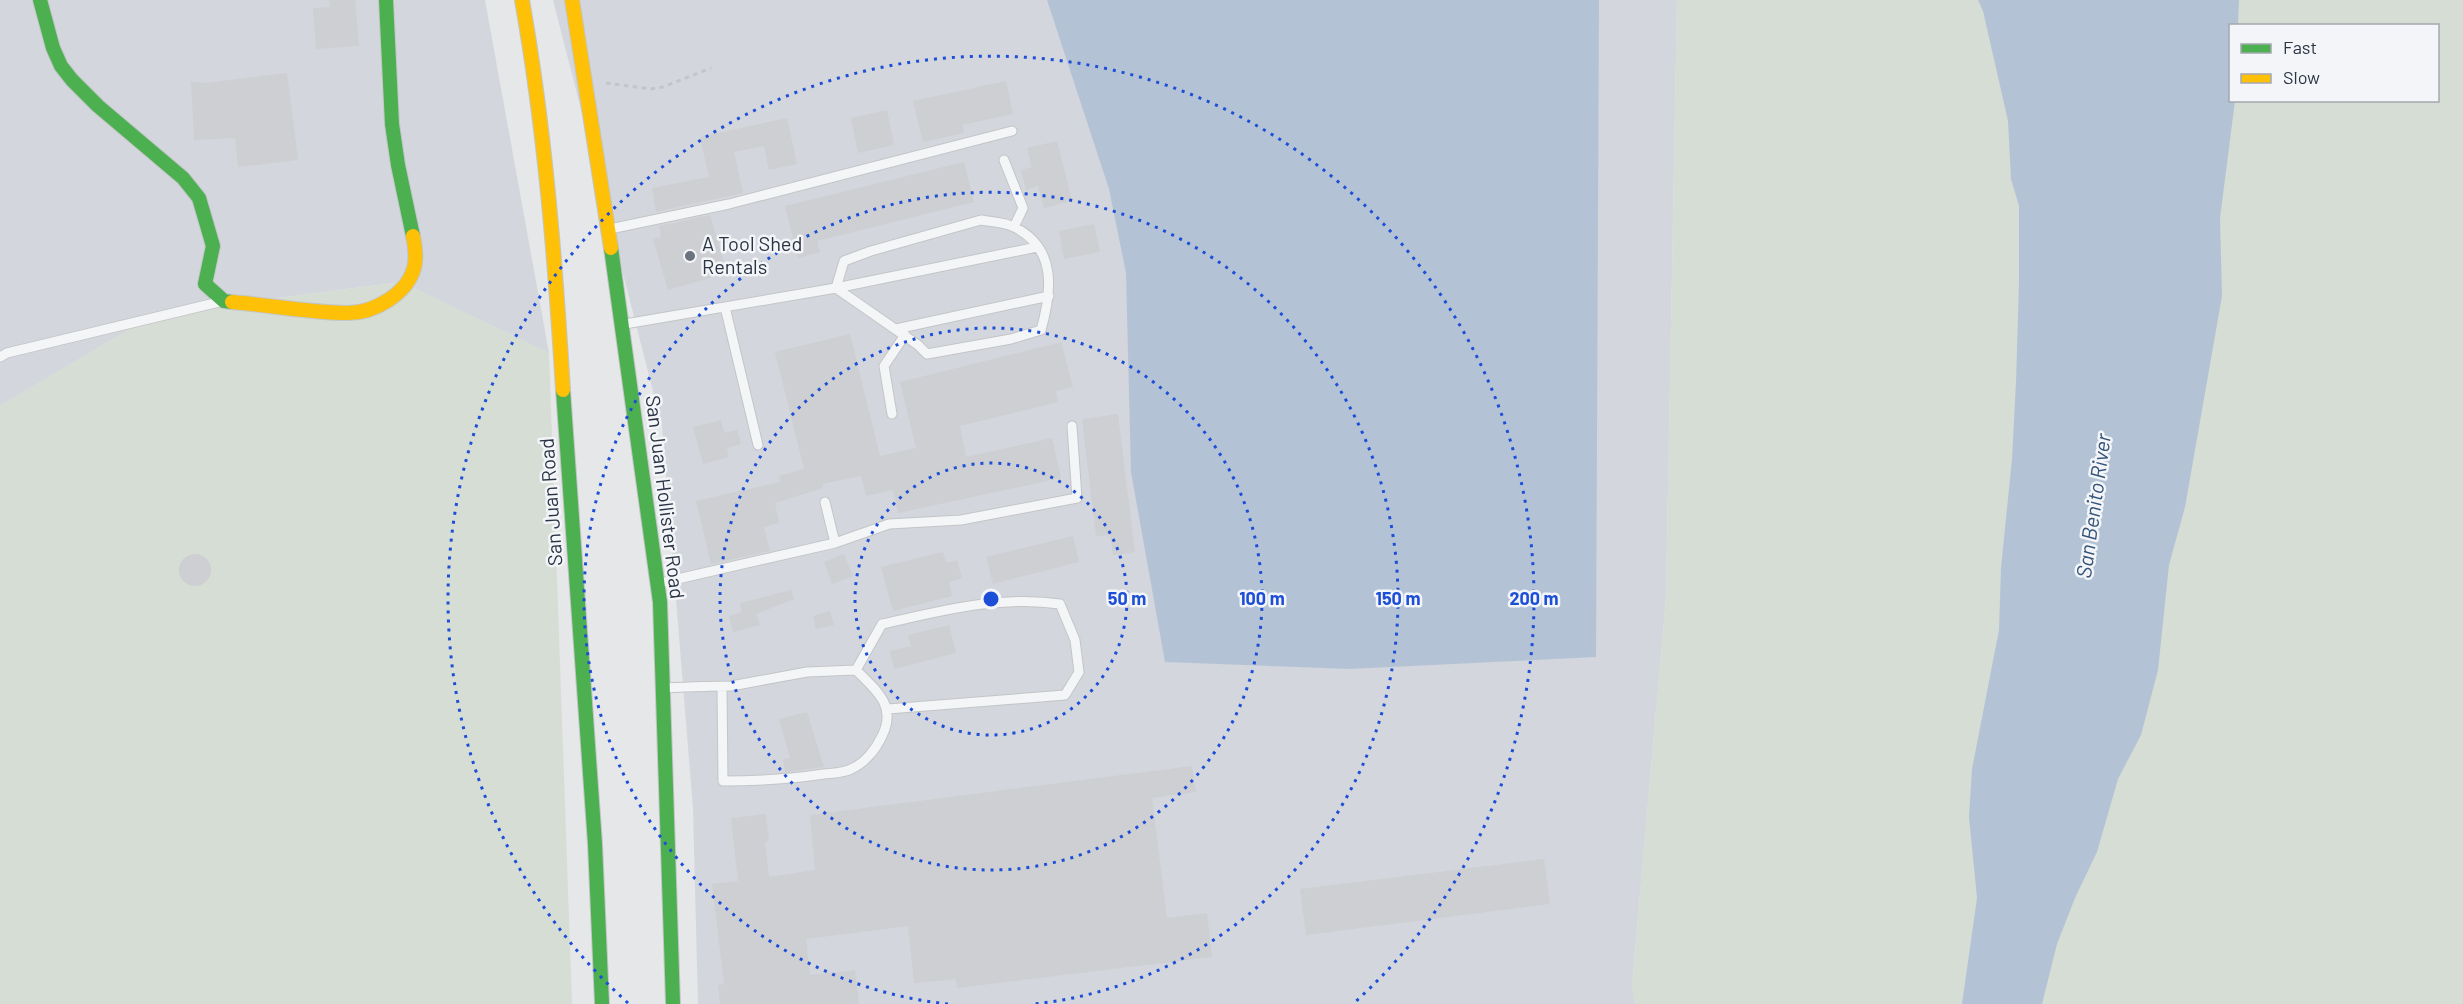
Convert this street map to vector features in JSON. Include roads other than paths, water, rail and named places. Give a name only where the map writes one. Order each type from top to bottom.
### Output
[{"type":"street","points":[[40,0],[53,48],[61,66],[72,80],[98,106],[183,178],[199,198],[213,246],[205,284],[224,301],[336,313],[360,312],[381,304],[412,275],[416,258],[398,165],[387,49],[386,0]]},
{"type":"street","name":"San Juan Road","points":[[522,0],[538,92],[557,284],[570,509],[595,844],[602,1004]]},
{"type":"street","name":"San Juan Hollister Road","points":[[572,0],[622,324],[657,584],[673,1004]]},
{"type":"lane","points":[[608,229],[729,204],[1012,131]]},
{"type":"lane","points":[[1004,160],[1023,207],[1014,227]]},
{"type":"lane","points":[[981,220],[1014,227],[1033,241],[1049,266],[1048,305],[1041,330],[1011,339],[927,354],[905,335],[836,288],[844,261],[870,251],[981,220]]},
{"type":"lane","points":[[622,324],[836,288],[1037,247]]},
{"type":"lane","points":[[896,329],[1048,296]]},
{"type":"lane","points":[[0,357],[7,353],[75,336],[224,301]]},
{"type":"lane","points":[[725,307],[758,445]]},
{"type":"lane","points":[[892,414],[884,366],[905,335]]},
{"type":"lane","points":[[657,584],[835,543],[889,524],[961,520],[1077,498],[1072,426]]},
{"type":"lane","points":[[825,502],[835,543]]},
{"type":"lane","points":[[856,670],[882,624],[973,604],[1038,601],[1060,604],[1075,640],[1079,672],[1065,695],[888,709]]},
{"type":"lane","points":[[662,688],[722,686],[807,672],[856,670],[873,687],[888,709],[886,727],[877,745],[861,764],[849,771],[780,781],[723,781],[722,686]]},
{"type":"water","points":[[1047,0],[1599,0],[1596,657],[1349,669],[1165,662],[1131,472],[1126,273],[1109,189]]},
{"type":"water","name":"San Benito River","points":[[1978,0],[2239,0],[2238,24],[2229,24],[2229,102],[2235,102],[2220,218],[2222,296],[2185,507],[2169,565],[2158,670],[2141,735],[2118,779],[2097,852],[2075,898],[2057,944],[2042,1004],[1962,1004],[1977,898],[1969,817],[1972,769],[1999,630],[2001,568],[2012,459],[2019,282],[2019,206],[2011,179],[2008,121],[1983,11]]},
{"type":"place","name":"A Tool Shed Rentals","points":[[690,256]]}]
